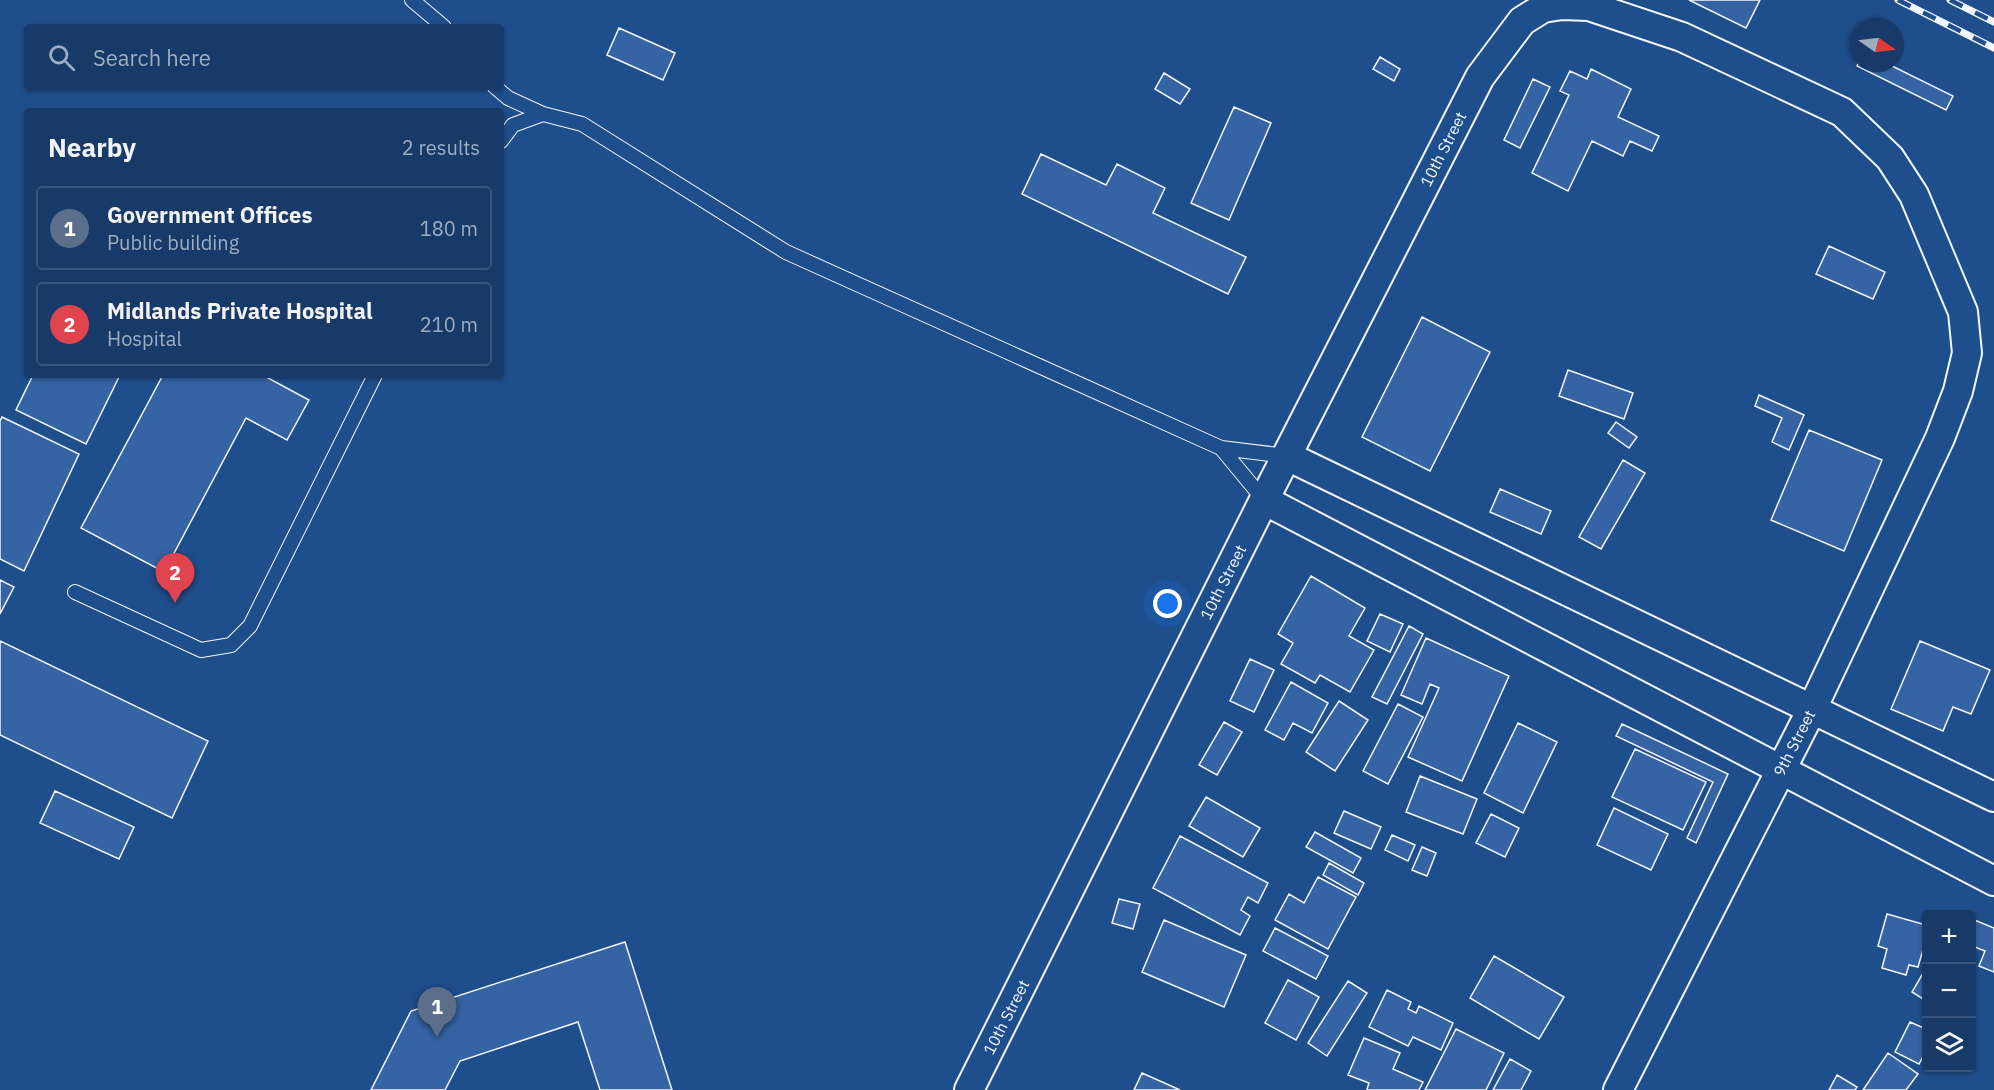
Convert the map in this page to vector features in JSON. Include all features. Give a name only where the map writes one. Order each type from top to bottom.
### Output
[{"type":"street","name":"10th Street","points":[[969,1090],[1264,500],[1480,77],[1522,21],[1544,8],[1562,5],[1589,6],[1682,38],[1842,112],[1890,158],[1914,195],[1953,285],[1963,312],[1966,353],[1958,391]]},
{"type":"street","name":"9th Street","points":[[1618,1090],[1812,709],[1940,438],[1958,391]]},
{"type":"street","points":[[1287,456],[1994,797]]},
{"type":"street","points":[[1264,500],[1994,881]]},
{"type":"lane","points":[[412,0],[440,24]]},
{"type":"lane","points":[[499,90],[508,98],[543,114],[582,124],[786,252],[1221,448],[1287,456]]},
{"type":"lane","points":[[504,137],[513,125],[543,114]]},
{"type":"lane","points":[[75,592],[201,650],[231,645],[250,626],[374,378]]},
{"type":"lane","points":[[1221,448],[1264,500]]},
{"type":"building","points":[[1689,0],[1760,0],[1746,28]]},
{"type":"building","points":[[619,28],[675,53],[663,80],[607,55]]},
{"type":"building","points":[[1380,57],[1400,69],[1394,81],[1373,69]]},
{"type":"building","points":[[1591,69],[1631,89],[1618,117],[1659,136],[1652,151],[1630,141],[1623,156],[1592,141],[1568,191],[1532,173],[1569,95],[1560,91],[1570,71],[1587,79]]},
{"type":"building","points":[[1869,72],[1904,72],[1953,96],[1946,110]]},
{"type":"building","points":[[1164,73],[1190,89],[1180,104],[1155,89]]},
{"type":"building","points":[[1533,79],[1550,87],[1520,148],[1504,140]]},
{"type":"building","points":[[1234,107],[1271,123],[1229,220],[1191,203]]},
{"type":"building","points":[[1041,154],[1106,185],[1117,164],[1165,188],[1153,213],[1246,257],[1228,294],[1022,194]]},
{"type":"building","points":[[1829,246],[1885,272],[1873,299],[1816,274]]},
{"type":"building","points":[[1422,317],[1490,352],[1430,471],[1362,437]]},
{"type":"building","points":[[1568,370],[1633,393],[1624,419],[1559,396]]},
{"type":"building","points":[[32,378],[119,378],[86,444],[16,410]]},
{"type":"building","points":[[161,378],[268,378],[309,400],[287,440],[246,418],[164,572],[81,528]]},
{"type":"building","points":[[1759,395],[1804,415],[1789,450],[1772,442],[1782,418],[1755,406]]},
{"type":"building","points":[[2,417],[79,454],[24,571],[0,559],[0,421]]},
{"type":"building","points":[[1616,422],[1637,437],[1629,448],[1608,433]]},
{"type":"building","points":[[1809,430],[1882,460],[1844,551],[1771,520]]},
{"type":"building","points":[[1623,460],[1645,473],[1601,549],[1579,537]]},
{"type":"building","points":[[1500,489],[1551,511],[1541,534],[1490,512]]},
{"type":"building","points":[[1311,576],[1365,608],[1349,636],[1374,650],[1350,692],[1320,675],[1315,683],[1281,664],[1293,643],[1278,634]]},
{"type":"building","points":[[0,580],[14,587],[0,614]]},
{"type":"building","points":[[1380,614],[1403,624],[1390,652],[1367,641]]},
{"type":"building","points":[[1409,626],[1423,634],[1387,704],[1372,697]]},
{"type":"building","points":[[1426,638],[1509,676],[1462,781],[1408,757],[1439,688],[1430,684],[1422,704],[1401,695]]},
{"type":"building","points":[[0,641],[208,741],[172,818],[0,735]]},
{"type":"building","points":[[1920,641],[1990,670],[1971,714],[1953,707],[1943,731],[1891,709]]},
{"type":"building","points":[[1250,659],[1274,670],[1254,712],[1230,701]]},
{"type":"building","points":[[1291,682],[1328,703],[1312,733],[1293,723],[1284,740],[1265,730]]},
{"type":"building","points":[[1339,701],[1368,720],[1335,771],[1306,752]]},
{"type":"building","points":[[1398,704],[1423,717],[1388,784],[1363,771]]},
{"type":"building","points":[[1224,722],[1242,732],[1217,775],[1199,765]]},
{"type":"building","points":[[1518,723],[1557,742],[1523,813],[1484,793]]},
{"type":"building","points":[[1622,724],[1728,774],[1696,843],[1687,838],[1713,782],[1616,736]]},
{"type":"building","points":[[1635,749],[1706,782],[1683,830],[1612,797]]},
{"type":"building","points":[[1420,776],[1477,799],[1463,834],[1406,812]]},
{"type":"building","points":[[55,791],[134,827],[119,859],[40,823]]},
{"type":"building","points":[[1206,797],[1260,828],[1243,857],[1189,826]]},
{"type":"building","points":[[1614,808],[1668,834],[1651,870],[1597,845]]},
{"type":"building","points":[[1344,811],[1381,827],[1371,849],[1334,833]]},
{"type":"building","points":[[1491,814],[1519,828],[1505,857],[1476,843]]},
{"type":"building","points":[[1315,832],[1361,858],[1353,873],[1306,847]]},
{"type":"building","points":[[1392,835],[1415,845],[1408,861],[1385,850]]},
{"type":"building","points":[[1180,836],[1268,883],[1258,903],[1248,897],[1241,910],[1250,916],[1240,935],[1153,888]]},
{"type":"building","points":[[1422,847],[1436,853],[1427,876],[1412,870]]},
{"type":"building","points":[[1329,863],[1364,883],[1358,895],[1323,875]]},
{"type":"building","points":[[1318,877],[1356,897],[1328,949],[1275,920],[1289,894],[1304,903]]},
{"type":"building","points":[[1119,899],[1140,904],[1133,929],[1112,923]]},
{"type":"building","points":[[1887,914],[1922,924],[1922,953],[1918,967],[1909,965],[1906,975],[1882,968],[1887,949],[1878,946]]},
{"type":"building","points":[[1164,920],[1246,955],[1224,1007],[1142,972]]},
{"type":"building","points":[[1976,921],[1994,928],[1994,972],[1979,966],[1985,951],[1976,948]]},
{"type":"building","points":[[1275,928],[1328,956],[1316,979],[1263,951]]},
{"type":"building","points":[[625,942],[672,1090],[600,1090],[578,1022],[460,1061],[445,1090],[371,1090],[411,1011]]},
{"type":"building","points":[[1494,956],[1564,997],[1539,1039],[1470,998]]},
{"type":"building","points":[[1922,975],[1922,998],[1912,992]]},
{"type":"building","points":[[1288,980],[1319,997],[1296,1040],[1265,1023]]},
{"type":"building","points":[[1348,981],[1367,993],[1327,1056],[1308,1043]]},
{"type":"building","points":[[1387,990],[1411,1002],[1408,1009],[1416,1013],[1419,1006],[1453,1023],[1441,1050],[1413,1037],[1408,1046],[1369,1027]]},
{"type":"building","points":[[1910,1022],[1922,1027],[1922,1058],[1919,1064],[1895,1052]]},
{"type":"building","points":[[1456,1029],[1504,1053],[1486,1090],[1425,1090]]},
{"type":"building","points":[[1364,1038],[1400,1053],[1393,1069],[1423,1082],[1419,1090],[1368,1090],[1369,1083],[1348,1075]]},
{"type":"building","points":[[1888,1053],[1918,1074],[1906,1090],[1863,1090]]},
{"type":"building","points":[[1510,1059],[1531,1071],[1521,1090],[1493,1090]]},
{"type":"building","points":[[1142,1073],[1180,1090],[1134,1090]]},
{"type":"building","points":[[1837,1075],[1857,1087],[1855,1090],[1829,1090]]},
{"type":"railway","points":[[1898,0],[1994,48]]},
{"type":"railway","points":[[1950,0],[1994,22]]},
{"type":"place","name":"Midlands Private Hospital","points":[[175,603]]},
{"type":"place","name":"Government Offices","points":[[437,1037]]}]
